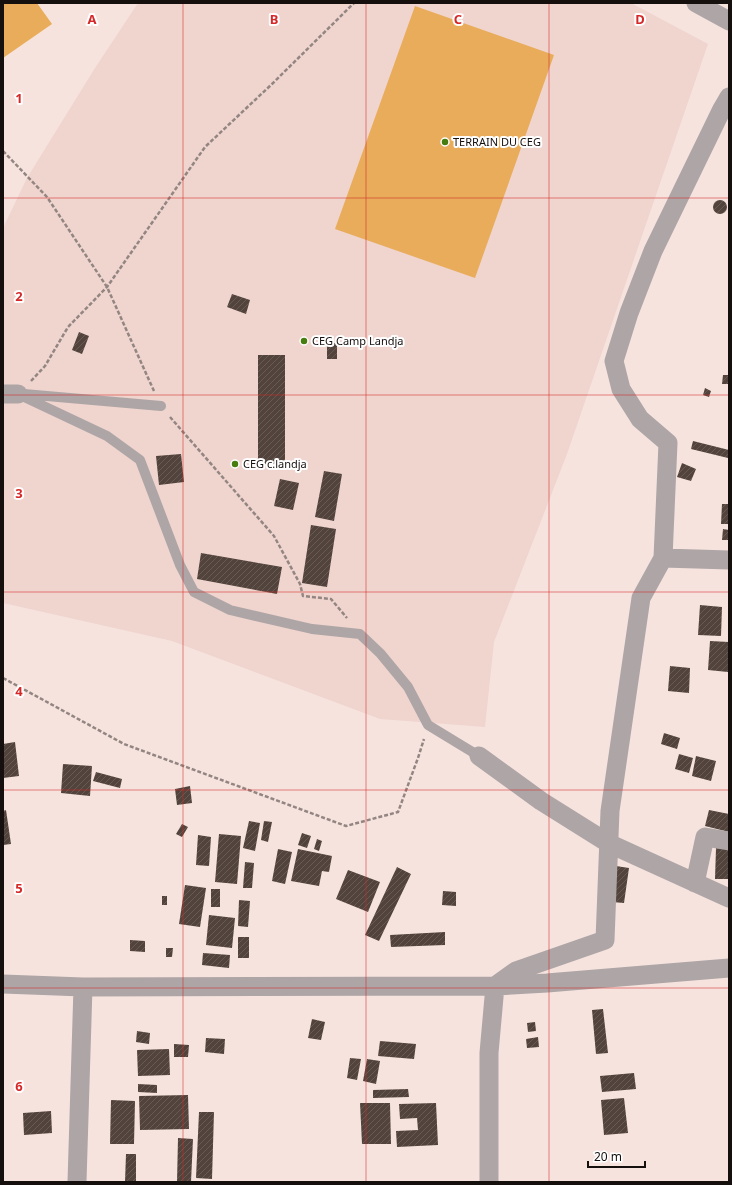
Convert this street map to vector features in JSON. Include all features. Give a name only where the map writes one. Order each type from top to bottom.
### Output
[{"type":"street","points":[[696,3],[729,21]]},
{"type":"street","points":[[490,1182],[489,1053],[495,986],[516,971],[605,940],[610,811],[641,598],[663,558],[668,443],[640,419],[621,389],[614,361],[653,251],[718,116],[729,97]]},
{"type":"street","points":[[663,558],[729,560]]},
{"type":"street","points":[[479,756],[541,801],[608,843],[729,898]]},
{"type":"street","points":[[696,883],[705,837],[729,841]]},
{"type":"street","points":[[3,984],[83,987],[495,986],[729,968]]},
{"type":"street","points":[[77,1182],[83,987]]},
{"type":"lane","points":[[10,394],[161,406]]},
{"type":"lane","points":[[10,394],[107,436],[140,460],[180,565],[194,592],[230,610],[312,630],[360,634],[380,653],[408,687],[428,725],[479,756]]},
{"type":"path","points":[[10,394],[45,366],[68,327],[106,287],[205,148],[354,3]]},
{"type":"path","points":[[3,151],[47,197],[106,287],[161,406],[274,536],[300,584],[303,596],[330,599],[360,634]]},
{"type":"path","points":[[3,678],[124,744],[346,826],[398,812],[418,758],[428,725]]},
{"type":"shaded area","points":[[3,3],[37,3],[52,24],[3,58]]},
{"type":"shaded area","name":"CEG Camp Landja","points":[[138,3],[631,3],[708,44],[567,454],[494,642],[485,727],[380,719],[172,641],[3,603],[3,228],[27,178],[95,68]]},
{"type":"shaded area","name":"TERRAIN DU CEG","points":[[415,6],[554,55],[475,278],[335,229]]},
{"type":"building","points":[[720,200],[725,202],[727,207],[725,212],[720,214],[715,212],[713,207],[715,202]]},
{"type":"building","points":[[232,294],[250,300],[246,314],[227,307]]},
{"type":"building","points":[[79,332],[89,336],[82,354],[72,350]]},
{"type":"building","points":[[327,343],[337,343],[337,359],[327,359]]},
{"type":"building","points":[[258,355],[285,355],[285,464],[258,464]]},
{"type":"building","points":[[723,375],[729,375],[729,384],[722,384]]},
{"type":"building","points":[[705,388],[711,391],[709,397],[703,395]]},
{"type":"building","points":[[693,441],[729,450],[728,458],[691,449]]},
{"type":"building","points":[[181,454],[184,482],[159,485],[156,456]]},
{"type":"building","points":[[682,463],[696,469],[691,481],[677,477]]},
{"type":"building","points":[[324,471],[342,474],[334,521],[315,517]]},
{"type":"building","points":[[280,479],[299,483],[293,510],[274,506]]},
{"type":"building","points":[[722,504],[729,504],[729,524],[721,524]]},
{"type":"building","points":[[311,525],[336,529],[327,587],[302,583]]},
{"type":"building","points":[[723,529],[729,530],[729,540],[722,540]]},
{"type":"building","points":[[201,553],[282,567],[277,594],[197,579]]},
{"type":"building","points":[[700,605],[722,607],[721,636],[698,635]]},
{"type":"building","points":[[710,641],[729,642],[728,672],[708,670]]},
{"type":"building","points":[[670,666],[690,668],[689,693],[668,691]]},
{"type":"building","points":[[664,733],[680,738],[677,749],[661,744]]},
{"type":"building","points":[[15,742],[19,776],[3,778],[3,744]]},
{"type":"building","points":[[679,754],[693,758],[689,773],[675,769]]},
{"type":"building","points":[[696,756],[716,761],[711,781],[692,776]]},
{"type":"building","points":[[63,764],[92,766],[90,796],[61,793]]},
{"type":"building","points":[[96,772],[122,779],[120,788],[93,781]]},
{"type":"building","points":[[190,786],[192,803],[177,805],[175,789]]},
{"type":"building","points":[[6,810],[11,844],[3,845],[3,811]]},
{"type":"building","points":[[709,810],[729,814],[729,832],[705,826]]},
{"type":"building","points":[[249,821],[260,823],[255,851],[243,848]]},
{"type":"building","points":[[264,821],[272,822],[268,842],[261,840]]},
{"type":"building","points":[[182,824],[188,827],[182,837],[176,834]]},
{"type":"building","points":[[302,833],[311,836],[307,848],[298,845]]},
{"type":"building","points":[[219,834],[241,836],[237,884],[215,882]]},
{"type":"building","points":[[198,835],[211,837],[209,866],[196,865]]},
{"type":"building","points":[[317,839],[322,841],[319,851],[314,849]]},
{"type":"building","points":[[716,848],[729,849],[729,879],[715,879]]},
{"type":"building","points":[[278,849],[292,852],[285,884],[272,881]]},
{"type":"building","points":[[298,849],[332,856],[329,872],[322,871],[319,886],[291,881]]},
{"type":"building","points":[[245,862],[254,863],[252,888],[243,888]]},
{"type":"building","points":[[616,866],[629,868],[624,903],[612,902]]},
{"type":"building","points":[[397,867],[411,874],[379,941],[365,935]]},
{"type":"building","points":[[348,870],[380,882],[368,912],[336,899]]},
{"type":"building","points":[[185,885],[206,888],[200,927],[179,924]]},
{"type":"building","points":[[211,889],[220,889],[220,907],[211,907]]},
{"type":"building","points":[[443,891],[456,892],[456,906],[442,905]]},
{"type":"building","points":[[162,896],[167,896],[167,905],[162,905]]},
{"type":"building","points":[[239,900],[250,901],[248,927],[238,926]]},
{"type":"building","points":[[209,915],[235,918],[232,948],[206,945]]},
{"type":"building","points":[[445,932],[445,945],[391,947],[390,935]]},
{"type":"building","points":[[238,937],[249,937],[249,958],[238,958]]},
{"type":"building","points":[[130,940],[145,941],[145,952],[130,951]]},
{"type":"building","points":[[166,948],[173,948],[172,957],[166,957]]},
{"type":"building","points":[[203,953],[230,955],[229,968],[202,965]]},
{"type":"building","points":[[603,1009],[608,1053],[596,1054],[592,1010]]},
{"type":"building","points":[[312,1019],[325,1022],[321,1040],[308,1038]]},
{"type":"building","points":[[535,1022],[536,1031],[528,1032],[527,1023]]},
{"type":"building","points":[[137,1031],[150,1033],[149,1044],[136,1042]]},
{"type":"building","points":[[538,1037],[539,1047],[527,1048],[526,1039]]},
{"type":"building","points":[[206,1038],[225,1039],[224,1054],[205,1052]]},
{"type":"building","points":[[380,1041],[416,1044],[414,1059],[378,1056]]},
{"type":"building","points":[[174,1044],[189,1045],[188,1057],[174,1057]]},
{"type":"building","points":[[169,1049],[170,1075],[138,1076],[137,1050]]},
{"type":"building","points":[[350,1058],[361,1059],[357,1080],[347,1078]]},
{"type":"building","points":[[367,1059],[380,1061],[376,1084],[363,1081]]},
{"type":"building","points":[[634,1073],[636,1089],[602,1092],[600,1076]]},
{"type":"building","points":[[138,1084],[157,1085],[157,1093],[138,1092]]},
{"type":"building","points":[[408,1089],[409,1097],[373,1098],[373,1090]]},
{"type":"building","points":[[188,1095],[189,1129],[140,1130],[139,1096]]},
{"type":"building","points":[[624,1098],[628,1133],[604,1135],[601,1100]]},
{"type":"building","points":[[111,1100],[135,1101],[134,1144],[110,1144]]},
{"type":"building","points":[[360,1103],[390,1103],[391,1144],[362,1144]]},
{"type":"building","points":[[436,1103],[438,1145],[397,1147],[396,1131],[418,1130],[417,1118],[400,1119],[399,1104]]},
{"type":"building","points":[[51,1111],[52,1133],[24,1135],[23,1113]]},
{"type":"building","points":[[199,1112],[214,1112],[212,1179],[196,1178]]},
{"type":"building","points":[[178,1138],[193,1139],[191,1182],[177,1182]]},
{"type":"building","points":[[126,1154],[136,1154],[136,1182],[125,1182]]},
{"type":"place","name":"TERRAIN DU CEG","points":[[445,142]]},
{"type":"place","name":"CEG Camp Landja","points":[[304,341]]},
{"type":"place","name":"CEG c.landja","points":[[235,464]]}]
